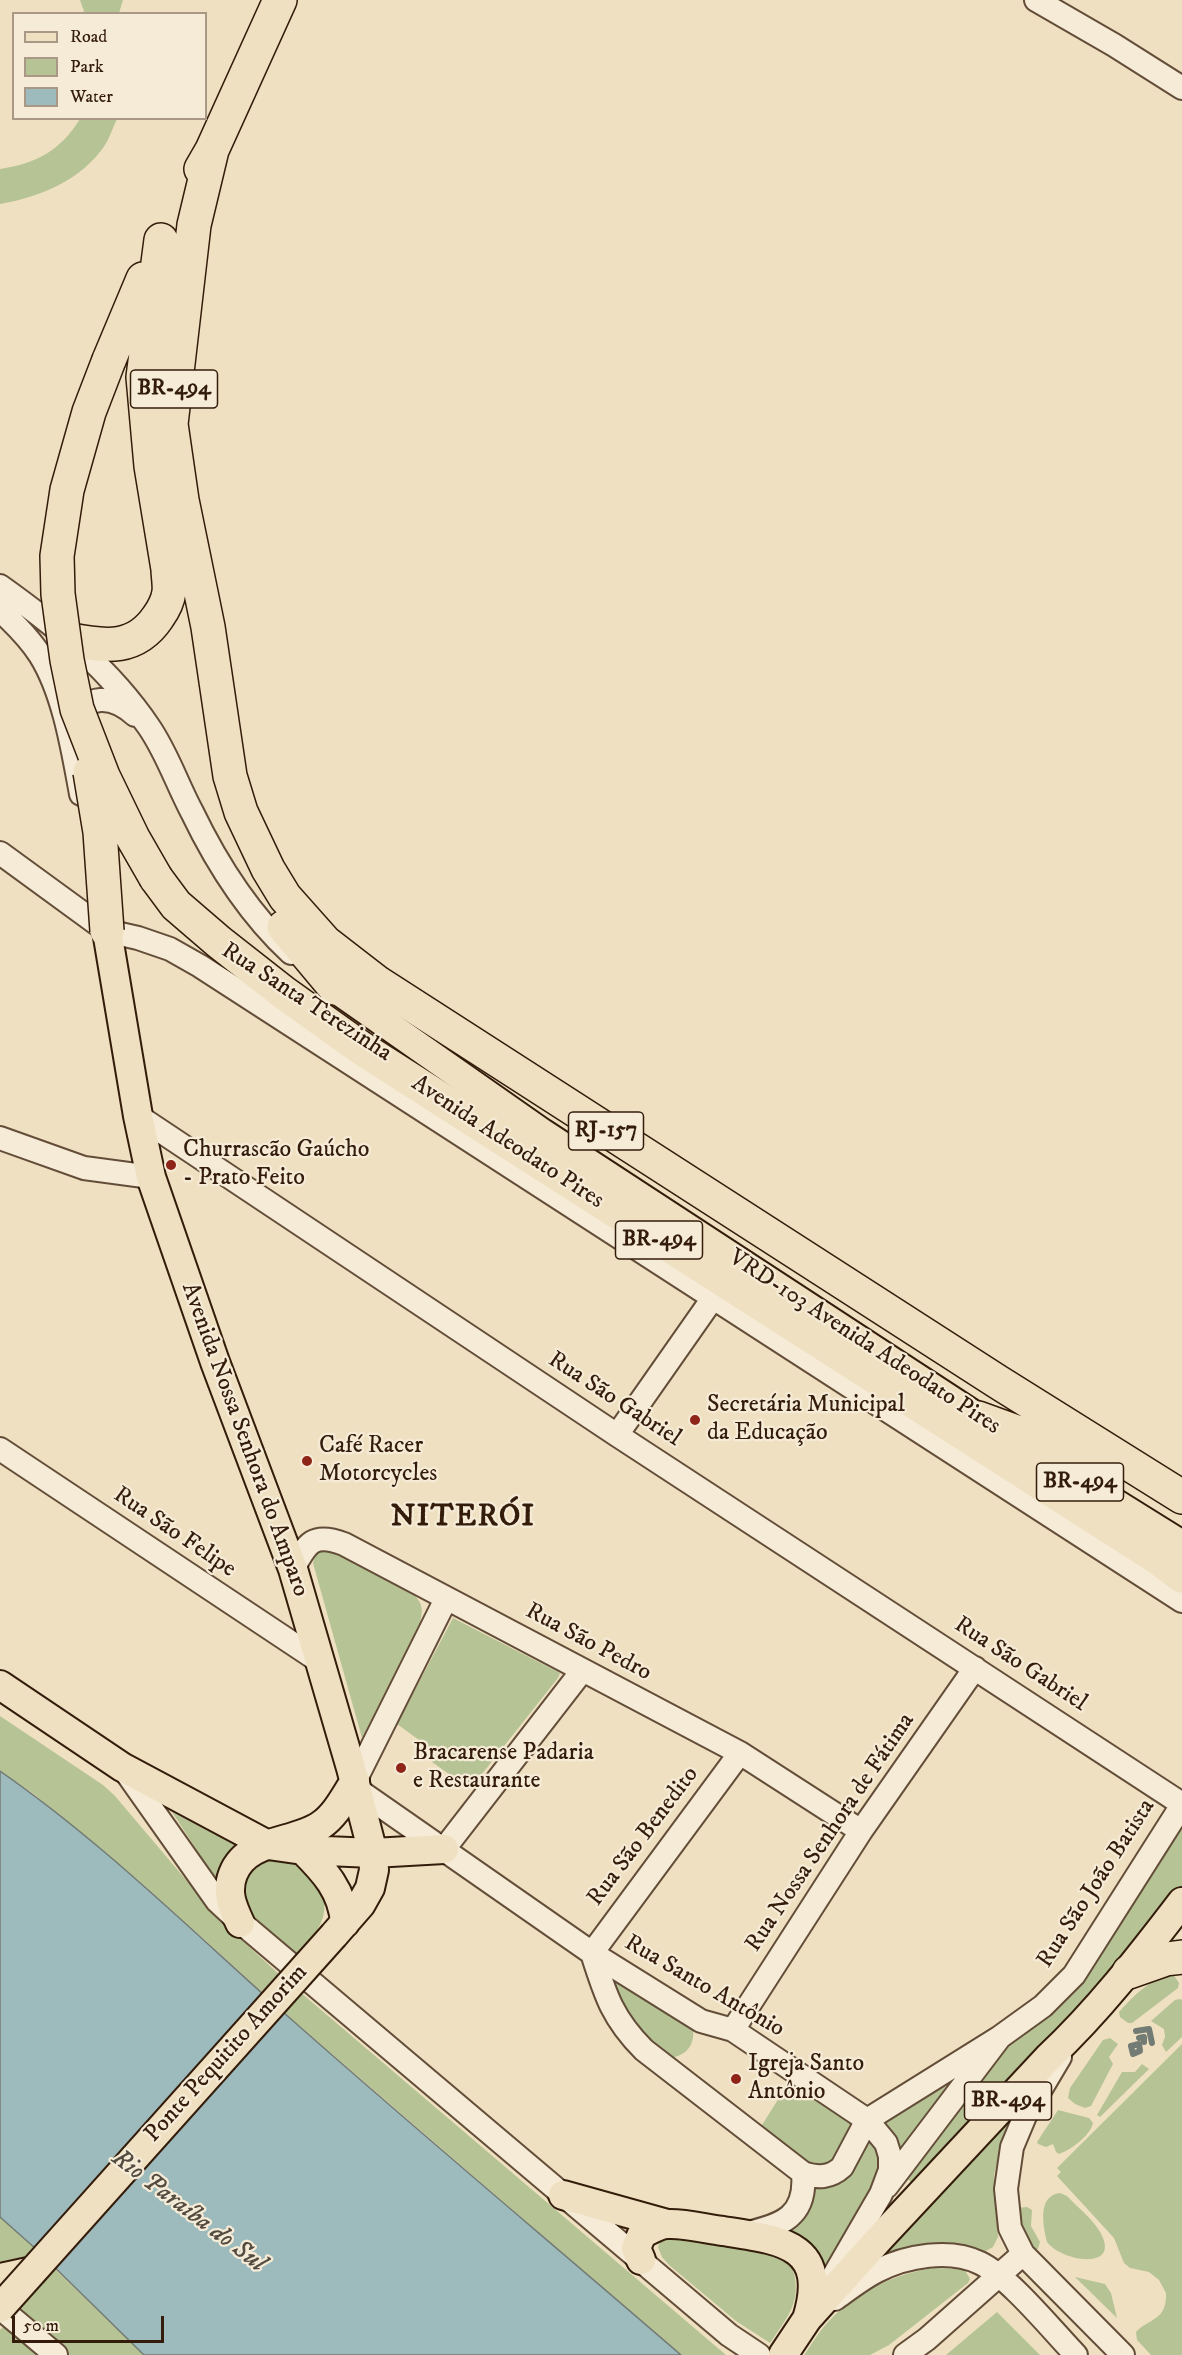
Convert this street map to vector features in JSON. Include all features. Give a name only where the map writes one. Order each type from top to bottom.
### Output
[{"type":"highway","name":"BR-494","points":[[74,723],[58,594],[57,556],[67,490],[76,453],[109,360],[161,240],[212,150],[281,4]]},
{"type":"highway","name":"BR-494","points":[[208,627],[182,500],[171,424],[194,225],[212,150]]},
{"type":"highway","points":[[71,640],[96,645],[136,640],[151,627],[162,611],[169,592],[168,568],[145,414],[143,377],[161,240]]},
{"type":"highway","name":"RJ-157","points":[[208,627],[223,738],[230,776],[241,812],[268,869],[285,897],[325,942],[344,958],[458,1036],[1170,1490]]},
{"type":"highway","points":[[74,723],[100,832],[107,931]]},
{"type":"highway","name":"Avenida Adeodato Pires","points":[[74,723],[133,838],[156,878],[176,905],[284,993],[361,1048],[1158,1558],[1182,1576]]},
{"type":"highway","points":[[241,812],[250,859],[263,894],[285,929],[335,988]]},
{"type":"highway","points":[[978,1418],[1170,1490]]},
{"type":"highway","points":[[1129,1972],[1166,1959],[1182,1957]]},
{"type":"main road","name":"Avenida Nossa Senhora do Amparo","points":[[107,931],[138,1116],[151,1177],[215,1362],[292,1569],[356,1785],[373,1853],[374,1870],[370,1888],[361,1904],[339,1929]]},
{"type":"main road","name":"VRD-103 Avenida Adeodato Pires","points":[[335,988],[542,1133],[978,1418],[1182,1545]]},
{"type":"main road","points":[[0,1684],[122,1767],[268,1845],[303,1850],[373,1853],[444,1849]]},
{"type":"main road","points":[[240,1923],[230,1900],[233,1874],[245,1857],[268,1845],[303,1834],[322,1825],[356,1785]]},
{"type":"main road","points":[[303,1850],[334,1886],[343,1905],[339,1929]]},
{"type":"main road","name":"BR-494","points":[[807,2319],[1048,2058],[1074,2034],[1129,1972],[1182,1902]]},
{"type":"main road","name":"Ponte Pequitito Amorim","points":[[0,2308],[339,1929]]},
{"type":"main road","points":[[563,2195],[668,2224],[742,2234],[789,2245],[804,2258],[810,2268],[814,2291],[807,2319],[783,2355]]},
{"type":"main road","points":[[641,2260],[636,2248],[642,2234],[668,2224]]},
{"type":"main road","points":[[0,2278],[33,2271]]},
{"type":"street","points":[[1036,0],[1182,88]]},
{"type":"street","points":[[1055,0],[1114,45]]},
{"type":"street","name":"VRD-103 Avenida Adeodato Pires","points":[[0,586],[71,640],[102,669],[130,701],[150,728],[165,754],[202,833],[245,902],[268,932],[335,988]]},
{"type":"street","points":[[0,610],[40,655],[74,723]]},
{"type":"street","points":[[74,723],[87,703],[98,699],[112,701],[131,711],[150,728]]},
{"type":"street","name":"Rua Santa Terezinha","points":[[0,853],[107,931],[170,949],[200,966],[1182,1601]]},
{"type":"street","name":"Rua São Gabriel","points":[[138,1116],[617,1435],[1182,1804]]},
{"type":"street","points":[[0,1138],[84,1168],[151,1177]]},
{"type":"street","points":[[617,1435],[713,1298]]},
{"type":"street","name":"Rua São Felipe","points":[[0,1449],[319,1661]]},
{"type":"street","name":"Rua São Pedro","points":[[292,1569],[307,1545],[316,1539],[326,1538],[344,1544],[740,1753],[861,1831]]},
{"type":"street","points":[[356,1785],[446,1599]]},
{"type":"street","name":"Rua Nossa Senhora de Fátima","points":[[733,2030],[861,1831],[975,1668]]},
{"type":"street","points":[[444,1849],[582,1671]]},
{"type":"street","name":"Rua São Benedito","points":[[592,1953],[740,1753]]},
{"type":"street","points":[[122,1767],[217,1901],[240,1923],[729,2335],[759,2355]]},
{"type":"street","name":"Rua Santo Antônio","points":[[356,1785],[592,1953],[701,2021],[733,2030],[867,2120],[880,2134],[890,2156],[890,2170],[881,2194],[807,2319]]},
{"type":"street","name":"Rua São João Batista","points":[[867,2120],[1000,2037],[1043,2006],[1074,1975],[1182,1804]]},
{"type":"street","points":[[592,1953],[610,2007],[630,2036],[644,2050],[803,2173],[820,2177],[836,2172],[848,2158],[867,2120]]},
{"type":"street","points":[[1074,2034],[1025,2116],[1012,2147],[1006,2189],[1007,2210],[1010,2228],[1023,2254],[1123,2355]]},
{"type":"street","name":"Rua São João Batista","points":[[881,2194],[1000,2037]]},
{"type":"street","points":[[742,2234],[772,2226],[789,2218],[795,2212],[803,2196],[803,2173]]},
{"type":"street","points":[[905,2355],[927,2339],[1023,2254]]},
{"type":"street","points":[[807,2319],[879,2270],[908,2260],[934,2256],[958,2257],[980,2263],[998,2276],[1076,2355]]},
{"type":"street","points":[[0,2308],[56,2355]]},
{"type":"green space","points":[[80,0],[123,0],[119,12],[84,12]]},
{"type":"green space","points":[[79,120],[117,120],[107,142],[85,168],[45,191],[0,204],[0,169],[25,163],[46,154]]},
{"type":"green space","points":[[320,1549],[332,1549],[415,1596],[422,1608],[420,1622],[362,1738],[313,1563],[316,1552]]},
{"type":"green space","points":[[453,1618],[560,1673],[470,1789],[432,1762],[437,1753],[397,1724]]},
{"type":"green space","points":[[0,1716],[103,1785],[115,1796],[220,1920],[281,1976],[264,1994],[205,1940],[35,1795],[0,1771]]},
{"type":"green space","points":[[172,1812],[240,1847],[220,1886]]},
{"type":"green space","points":[[1182,1816],[1182,1897],[918,2188],[905,2177],[997,2053],[1046,2018],[1070,1994]]},
{"type":"green space","points":[[257,1858],[297,1861],[321,1890],[324,1900],[323,1919],[314,1935],[295,1957],[250,1918],[240,1892]]},
{"type":"green space","points":[[601,1964],[693,2028],[691,2045],[685,2052],[669,2058],[635,2035]]},
{"type":"green space","points":[[1173,1974],[1179,1983],[1178,1988],[1132,2023],[1120,2017],[1119,2012],[1143,1988],[1157,1979]]},
{"type":"green space","points":[[300,1992],[726,2355],[681,2355],[282,2011]]},
{"type":"green space","points":[[1175,2000],[1182,2000],[1182,2037],[1166,2052],[1162,2045],[1165,2037],[1164,2029],[1151,2021]]},
{"type":"green space","points":[[1110,2038],[1118,2044],[1109,2057],[1113,2064],[1091,2106],[1085,2108],[1075,2104],[1068,2098],[1070,2088],[1103,2040]]},
{"type":"green space","points":[[1182,2044],[1182,2355],[1151,2355],[1137,2340],[1136,2332],[1156,2318],[1164,2309],[1166,2293],[1159,2280],[1149,2272],[1130,2268],[1124,2263],[1114,2238],[1057,2176],[1061,2172],[1057,2168]]},
{"type":"green space","points":[[979,2057],[897,2168],[878,2120]]},
{"type":"green space","points":[[1142,2064],[1149,2069],[1100,2117],[1097,2115],[1122,2072],[1135,2072]]},
{"type":"green space","points":[[794,2074],[860,2122],[824,2174],[757,2133]]},
{"type":"green space","points":[[1058,2110],[1089,2118],[1093,2123],[1080,2142],[1059,2154],[1053,2144],[1046,2147],[1037,2142]]},
{"type":"green space","points":[[1015,2111],[1001,2145],[994,2175],[998,2237],[993,2247],[984,2252],[880,2260]]},
{"type":"green space","points":[[869,2136],[875,2143],[880,2158],[879,2180],[823,2278],[781,2229],[797,2221],[807,2212],[810,2207],[812,2181]]},
{"type":"green space","points":[[1060,2193],[1067,2196],[1096,2226],[1103,2238],[1105,2248],[1102,2255],[1095,2258],[1074,2258],[1054,2249],[1047,2242],[1043,2212],[1048,2200]]},
{"type":"green space","points":[[1027,2207],[1032,2210],[1031,2226],[1040,2242],[1038,2249],[1034,2250],[1022,2240],[1017,2208]]},
{"type":"green space","points":[[0,2217],[36,2249],[0,2289]]},
{"type":"green space","points":[[670,2236],[770,2250],[791,2264],[795,2276],[795,2297],[788,2315],[770,2343],[736,2321],[669,2265],[662,2257],[658,2247],[661,2239]]},
{"type":"green space","points":[[935,2268],[964,2269],[970,2279],[968,2283],[889,2345],[870,2355],[804,2355],[825,2325],[851,2301],[891,2279]]},
{"type":"green space","points":[[55,2269],[144,2355],[68,2355],[18,2311]]},
{"type":"green space","points":[[1075,2277],[1105,2284],[1111,2293],[1117,2318]]},
{"type":"green space","points":[[997,2312],[1040,2355],[946,2355]]},
{"type":"green space","points":[[6,2324],[42,2355],[0,2355],[0,2330]]},
{"type":"water","name":"Rio Paraíba do Sul","points":[[0,1771],[110,1856],[332,2055],[681,2355],[144,2355],[36,2249],[0,2217]]},
{"type":"waterway","points":[[1136,2031],[1149,2029],[1152,2043]]},
{"type":"waterway","points":[[1139,2038],[1144,2037],[1144,2042]]},
{"type":"waterway","points":[[1139,2044],[1140,2051],[1133,2054],[1131,2046],[1139,2044]]},
{"type":"place","name":"Churrascão Gaúcho - Prato Feito","points":[[171,1165]]},
{"type":"place","name":"Secretária Municipal da Educação","points":[[695,1420]]},
{"type":"place","name":"Café Racer Motorcycles","points":[[307,1461]]},
{"type":"place","name":"Bracarense Padaria e Restaurante","points":[[401,1768]]},
{"type":"place","name":"Igreja Santo Antônio","points":[[736,2079]]},
{"type":"district","name":"NITERÓI","points":[[463,1519]]}]
